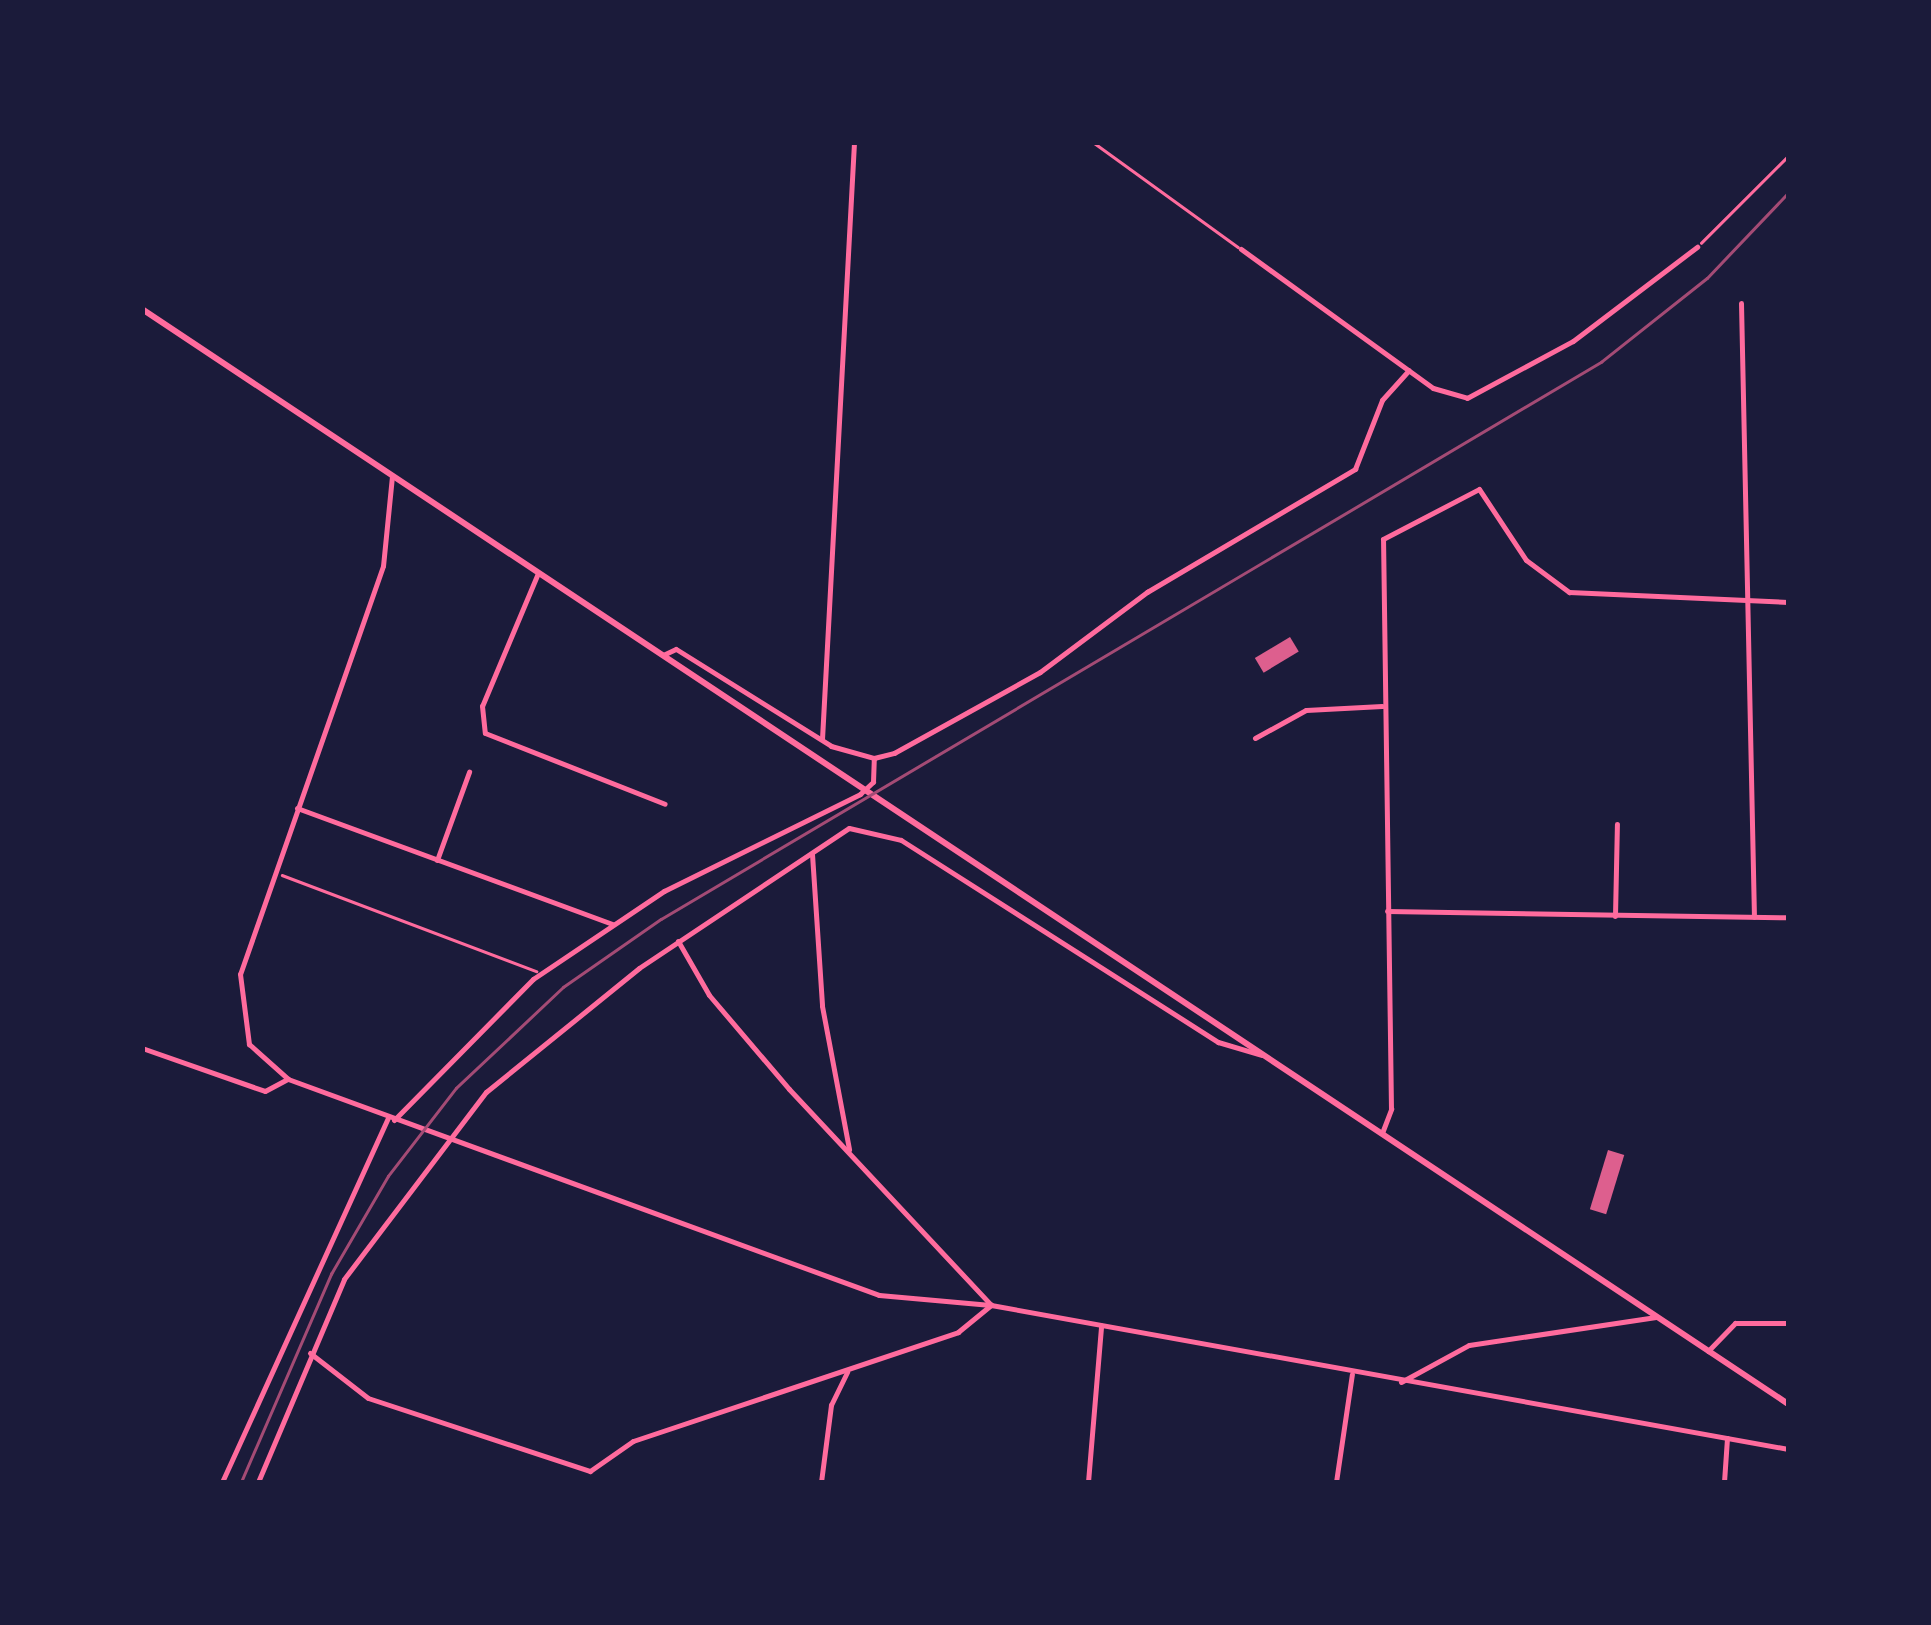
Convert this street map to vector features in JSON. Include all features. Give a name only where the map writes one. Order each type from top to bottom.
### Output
[{"type":"main road","points":[[142,310],[1788,1404]]},
{"type":"street","points":[[822,740],[854,142]]},
{"type":"street","points":[[1241,249],[1409,370],[1454,395],[1483,395],[1633,301],[1697,248]]},
{"type":"street","points":[[1742,303],[1754,917]]},
{"type":"street","points":[[662,656],[676,649],[822,740],[874,758],[1040,672],[1147,592],[1355,468],[1382,400],[1409,370]]},
{"type":"street","points":[[392,476],[383,566],[274,872],[237,1003],[249,1044],[288,1080],[879,1295],[991,1305],[1352,1374],[1788,1449]]},
{"type":"street","points":[[1382,1134],[1391,1109],[1380,543],[1479,489],[1526,560],[1568,592],[1788,602]]},
{"type":"street","points":[[538,574],[482,706],[485,733],[665,804]]},
{"type":"street","points":[[1255,738],[1306,710],[1382,706]]},
{"type":"street","points":[[222,1482],[391,1119],[486,1020],[542,973],[612,924],[860,794],[873,782],[874,758]]},
{"type":"street","points":[[436,860],[469,772]]},
{"type":"street","points":[[297,808],[612,924]]},
{"type":"street","points":[[1616,916],[1617,824]]},
{"type":"street","points":[[258,1482],[344,1279],[509,1068],[678,941],[848,828],[878,828],[1218,1042],[1262,1055]]},
{"type":"street","points":[[812,854],[822,1006],[850,1152]]},
{"type":"street","points":[[1387,911],[1788,917]]},
{"type":"street","points":[[678,941],[709,995],[991,1305]]},
{"type":"street","points":[[142,1048],[254,1089],[288,1080]]},
{"type":"street","points":[[310,1353],[368,1398],[590,1471],[634,1441],[958,1332],[991,1305]]},
{"type":"street","points":[[1401,1382],[1469,1345],[1656,1317]]},
{"type":"street","points":[[1708,1351],[1735,1323],[1788,1323]]},
{"type":"street","points":[[1088,1482],[1101,1326]]},
{"type":"street","points":[[820,1482],[832,1405],[847,1372]]},
{"type":"street","points":[[1336,1482],[1352,1374]]},
{"type":"street","points":[[1724,1482],[1727,1438]]},
{"type":"path","points":[[1092,142],[1241,249]]},
{"type":"path","points":[[1697,248],[1788,156]]},
{"type":"path","points":[[274,872],[542,973]]},
{"type":"building","points":[[1290,637],[1299,652],[1264,673],[1255,658]]},
{"type":"building","points":[[1608,1150],[1624,1155],[1606,1214],[1590,1209]]},
{"type":"railway","points":[[241,1482],[331,1274],[388,1176],[456,1088],[563,987],[661,919],[1601,362],[1707,278],[1788,193]]}]
